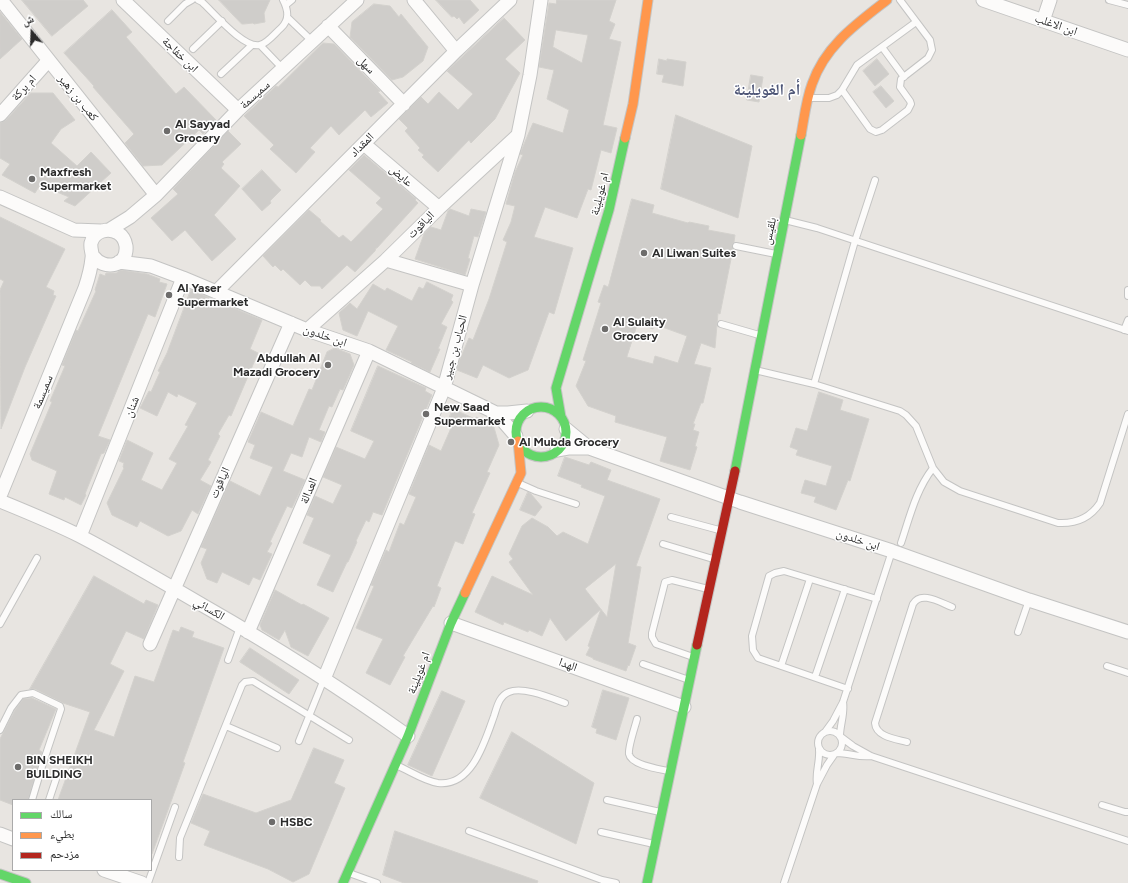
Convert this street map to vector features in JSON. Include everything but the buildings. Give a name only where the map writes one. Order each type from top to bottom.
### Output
[{"type":"street","name":"كعب بن زهير","points":[[0,0],[156,195]]},
{"type":"street","name":"ابن خفاجة","points":[[123,0],[238,110]]},
{"type":"street","name":"سميسمة","points":[[105,231],[120,224],[140,210],[238,110],[356,0]]},
{"type":"street","points":[[414,0],[456,51]]},
{"type":"street","name":"المقداد","points":[[216,292],[456,51],[510,0]]},
{"type":"street","name":"الحباب بن جبير","points":[[324,679],[444,388],[472,285],[518,135],[530,75],[541,0]]},
{"type":"street","name":"ام غويلينة","points":[[563,423],[556,388],[610,210],[633,104],[648,0]]},
{"type":"street","name":"بلقيس","points":[[647,883],[732,486],[808,98],[815,73],[828,50],[852,27],[887,0]]},
{"type":"street","name":"ابن الاغلب","points":[[983,0],[1128,50]]},
{"type":"street","points":[[1043,21],[1050,0]]},
{"type":"street","name":"سهل","points":[[328,26],[404,104]]},
{"type":"street","name":"ام بركة","points":[[0,115],[48,61]]},
{"type":"street","name":"الياقوت","points":[[307,330],[386,260],[439,208],[518,135]]},
{"type":"street","name":"عايض","points":[[364,144],[439,208]]},
{"type":"street","points":[[0,197],[74,230],[115,231],[121,235],[125,242],[126,250],[124,257],[114,264],[102,264],[97,261],[92,252],[74,230]]},
{"type":"street","name":"سميسمة","points":[[125,242],[140,210]]},
{"type":"street","points":[[92,252],[92,242],[95,236],[105,231]]},
{"type":"street","name":"ابن خلدون","points":[[125,242],[134,252],[151,266]]},
{"type":"street","name":"سميسمة","points":[[0,496],[85,288],[92,252]]},
{"type":"street","points":[[386,260],[472,285]]},
{"type":"street","name":"سميسمة","points":[[85,288],[96,276],[114,264]]},
{"type":"street","name":"ابن خلدون","points":[[114,264],[151,266],[307,330],[369,351],[496,413],[517,439]]},
{"type":"street","name":"شنان","points":[[80,536],[183,278]]},
{"type":"street","name":"الياقوت","points":[[150,644],[290,323]]},
{"type":"street","name":"العدالة","points":[[244,629],[369,351]]},
{"type":"street","name":"ام غويلينة","points":[[532,409],[556,388]]},
{"type":"street","points":[[527,468],[552,453],[564,441],[563,423],[554,411],[546,407],[532,409],[520,418],[516,426],[517,439],[523,449],[530,454],[538,456],[552,453]]},
{"type":"street","name":"ابن خلدون","points":[[496,413],[508,413],[532,409]]},
{"type":"street","name":"ابن خلدون","points":[[563,423],[589,448]]},
{"type":"street","name":"ام غويلينة","points":[[343,883],[408,736],[451,623],[517,482],[527,468],[517,439]]},
{"type":"street","name":"ابن خلدون","points":[[552,453],[568,448],[589,448],[729,497],[897,547],[1029,600],[1128,632]]},
{"type":"street","name":"الكسائي","points":[[0,501],[43,518],[80,536],[175,589],[244,629],[324,679],[408,736]]},
{"type":"street","name":"الهدا","points":[[451,623],[684,707]]},
{"type":"street","points":[[0,834],[12,839]]},
{"type":"street","points":[[107,871],[142,883]]},
{"type":"street","points":[[0,874],[26,883]]},
{"type":"lane","points":[[168,21],[185,4],[192,0]]},
{"type":"lane","points":[[198,0],[202,2],[241,40],[252,45],[260,45],[266,42],[286,23],[288,18]]},
{"type":"lane","points":[[292,0],[284,3],[288,18],[312,41]]},
{"type":"lane","points":[[842,90],[870,129],[876,132],[882,130],[910,107],[910,101],[900,87],[900,83],[904,77],[928,58],[932,50],[930,40],[900,0]]},
{"type":"lane","points":[[1110,0],[1128,5]]},
{"type":"lane","points":[[193,49],[222,21]]},
{"type":"lane","points":[[808,98],[833,97],[842,90],[857,65],[916,22]]},
{"type":"lane","points":[[221,74],[252,45]]},
{"type":"lane","points":[[260,45],[283,69]]},
{"type":"lane","points":[[882,47],[904,77]]},
{"type":"lane","points":[[814,384],[855,241],[875,180]]},
{"type":"lane","points":[[784,220],[855,241],[1126,330],[1128,320]]},
{"type":"lane","points":[[736,246],[777,255]]},
{"type":"lane","points":[[1128,290],[1128,296]]},
{"type":"lane","points":[[721,324],[761,336]]},
{"type":"lane","points":[[754,369],[814,384],[894,408],[906,415],[916,426],[933,468],[944,482],[960,491],[1058,523],[1072,523],[1085,518],[1091,514],[1100,503],[1128,414]]},
{"type":"lane","points":[[817,784],[816,777],[820,755],[817,743],[818,740],[833,721],[843,702],[877,598],[921,486],[933,468]]},
{"type":"lane","points":[[517,482],[536,491],[576,504]]},
{"type":"lane","points":[[671,517],[722,531]]},
{"type":"lane","points":[[663,544],[716,559]]},
{"type":"lane","points":[[0,624],[36,558]]},
{"type":"lane","points":[[848,689],[758,658],[753,650],[752,636],[769,576],[775,573],[784,572],[877,598]]},
{"type":"lane","points":[[781,666],[810,579]]},
{"type":"lane","points":[[695,658],[660,646],[653,641],[652,633],[665,582],[672,580],[709,590]]},
{"type":"lane","points":[[815,677],[845,589]]},
{"type":"lane","points":[[907,742],[881,734],[876,729],[875,723],[911,611],[915,601],[921,597],[952,607]]},
{"type":"lane","points":[[1018,632],[1029,600]]},
{"type":"lane","points":[[228,660],[244,629]]},
{"type":"lane","points":[[643,664],[690,680]]},
{"type":"lane","points":[[1107,666],[1128,672]]},
{"type":"lane","points":[[299,741],[324,679]]},
{"type":"lane","points":[[179,857],[178,844],[180,838],[242,685],[249,680],[253,681],[349,740]]},
{"type":"lane","points":[[395,765],[438,783],[459,780],[472,766],[488,734],[500,699],[509,692],[521,690],[565,703]]},
{"type":"lane","points":[[0,730],[11,708],[21,695],[33,693],[60,706],[61,709],[32,799]]},
{"type":"lane","points":[[784,883],[817,784],[827,765],[842,744],[840,737],[840,724],[844,710],[843,702]]},
{"type":"lane","points":[[637,719],[629,752],[631,758],[636,762],[670,772]]},
{"type":"lane","points":[[226,726],[277,748]]},
{"type":"lane","points":[[825,732],[832,731],[852,746],[871,756],[1128,841]]},
{"type":"lane","points":[[819,750],[828,756],[836,754],[850,754],[864,757],[871,756]]},
{"type":"lane","points":[[50,799],[58,773]]},
{"type":"lane","points":[[607,800],[662,813]]},
{"type":"lane","points":[[1102,805],[1128,812]]},
{"type":"lane","points":[[148,883],[175,807]]},
{"type":"lane","points":[[469,831],[602,880],[616,883]]},
{"type":"lane","points":[[601,832],[655,844]]},
{"type":"lane","points":[[347,873],[377,883]]},
{"type":"traffic: fast","points":[[735,471],[801,135]]},
{"type":"traffic: fast","points":[[561,417],[556,388],[609,210],[625,138]]},
{"type":"traffic: fast","points":[[541,407],[550,409],[561,418],[566,432],[564,441],[555,452],[541,457],[532,455],[521,446],[516,432],[518,423],[527,412],[541,407]]},
{"type":"traffic: fast","points":[[343,883],[408,736],[451,623],[465,593]]},
{"type":"traffic: fast","points":[[647,883],[697,645]]},
{"type":"traffic: fast","points":[[0,874],[26,883]]},
{"type":"traffic: slow","points":[[625,138],[633,104],[648,0]]},
{"type":"traffic: slow","points":[[801,135],[810,90],[818,70],[825,58],[833,47],[853,27],[887,0]]},
{"type":"traffic: slow","points":[[465,593],[521,473],[518,441]]},
{"type":"traffic: jam","points":[[697,645],[735,471]]},
{"type":"place","name":"Al Sayyad Grocery","points":[[167,131]]},
{"type":"place","name":"Maxfresh Supermarket","points":[[32,179]]},
{"type":"place","name":"Al Liwan Suites","points":[[644,253]]},
{"type":"place","name":"Al Yaser Supermarket","points":[[169,295]]},
{"type":"place","name":"Al Sulaity Grocery","points":[[605,329]]},
{"type":"place","name":"Abdullah Al Mazadi Grocery","points":[[328,365]]},
{"type":"place","name":"New Saad Supermarket","points":[[426,414]]},
{"type":"place","name":"Al Mubda Grocery","points":[[511,442]]},
{"type":"place","name":"BIN SHEIKH BUILDING","points":[[18,767]]},
{"type":"place","name":"HSBC","points":[[272,822]]},
{"type":"district","name":"أم الغويلينة","points":[[767,90]]}]
